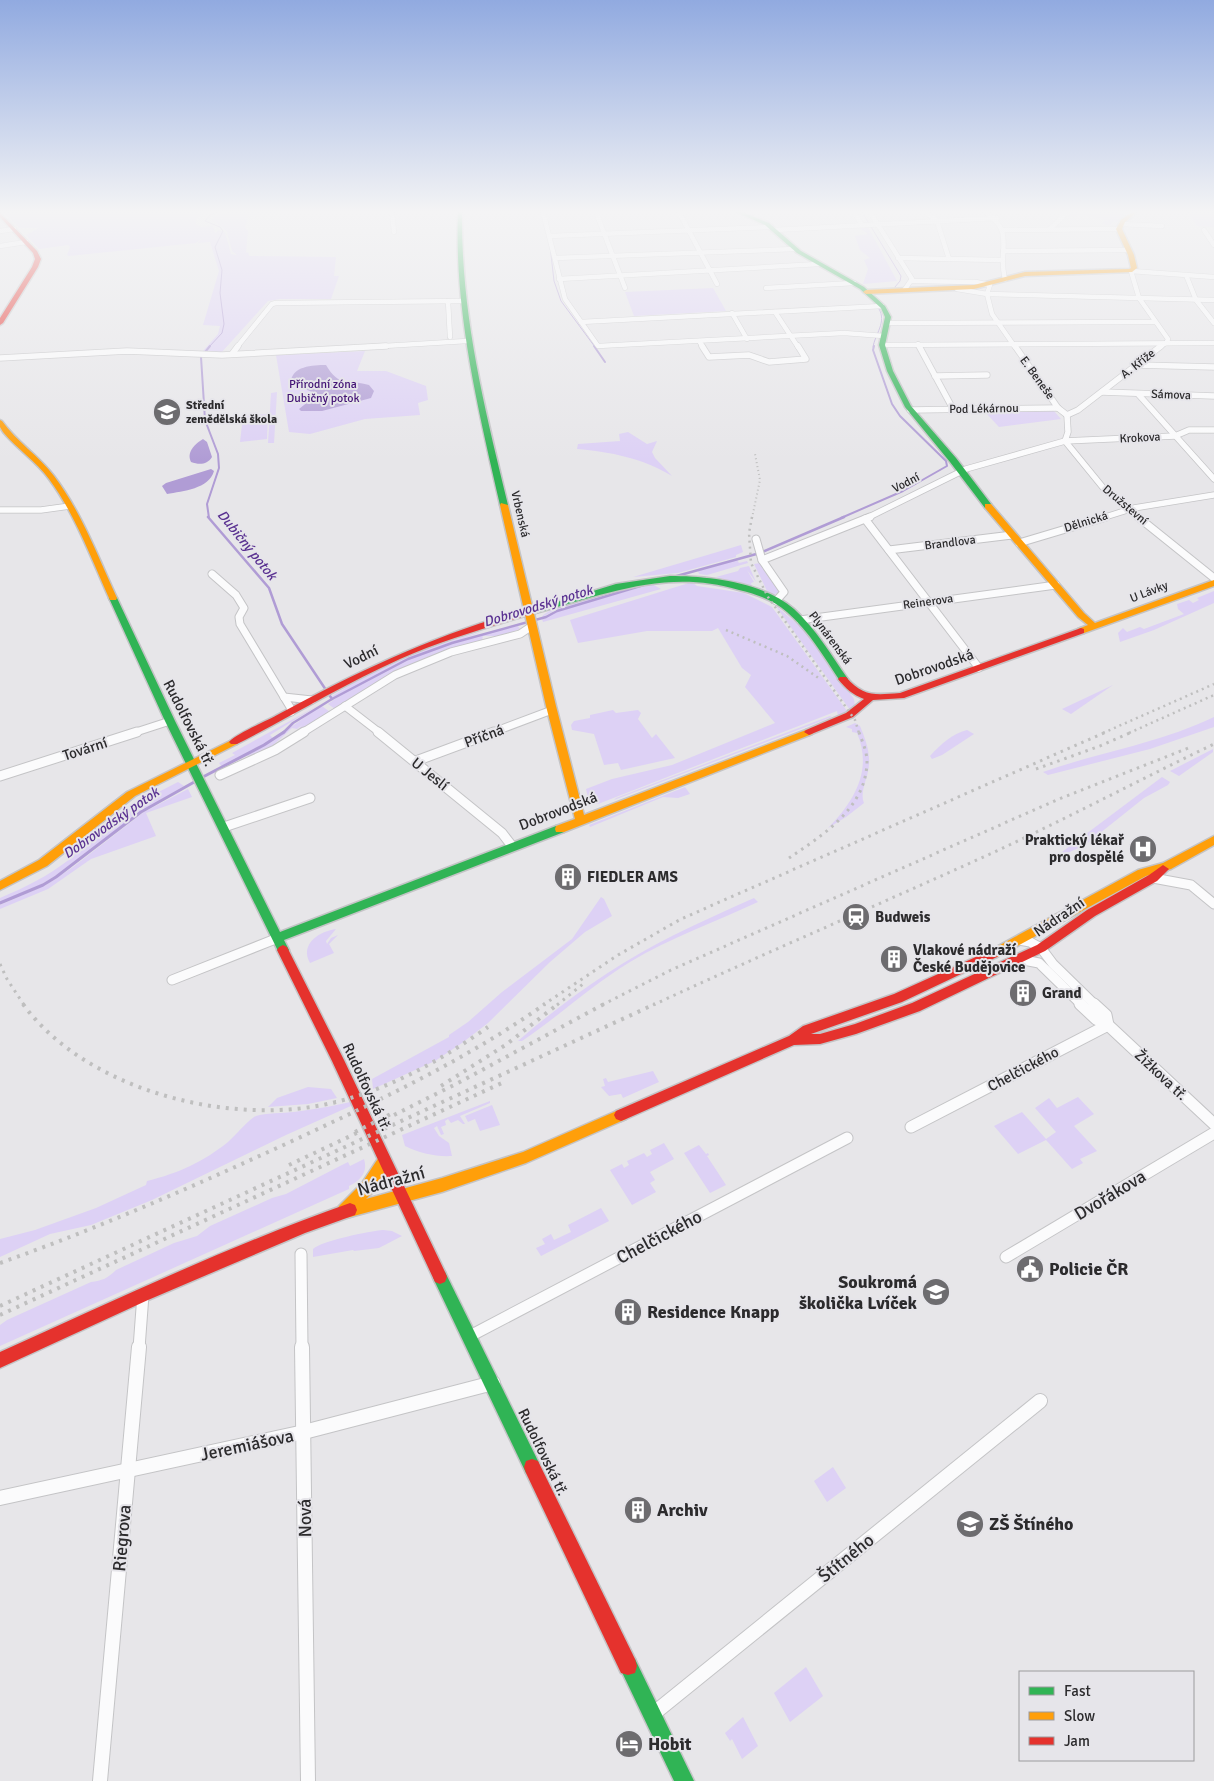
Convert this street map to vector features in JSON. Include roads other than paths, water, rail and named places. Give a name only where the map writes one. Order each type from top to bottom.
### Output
[{"type":"main road","points":[[0,323],[17,295]]},
{"type":"main road","name":"Vrbenská","points":[[463,295],[467,341],[475,383],[535,640],[580,819]]},
{"type":"main road","points":[[870,295],[888,314],[888,323],[879,338],[896,385],[910,410],[1015,539],[1094,626]]},
{"type":"main road","name":"Rudolfovská tř.","points":[[0,422],[8,436],[51,476],[70,506],[170,721],[197,772],[338,1060],[384,1161],[403,1196],[653,1714],[679,1779]]},
{"type":"main road","name":"Vodní","points":[[0,886],[43,864],[131,794],[197,772],[291,712],[333,688],[380,664],[429,643],[531,620],[626,583],[663,578],[694,578],[736,585],[776,601]]},
{"type":"main road","name":"U Lávky","points":[[1094,626],[1214,583]]},
{"type":"main road","name":"Plynárenská","points":[[776,601],[800,620],[813,635],[845,682],[857,694],[870,698]]},
{"type":"main road","name":"Dobrovodská","points":[[278,938],[580,819],[842,719],[863,707],[870,698],[901,696],[1094,626]]},
{"type":"main road","name":"Nádražní","points":[[0,1360],[142,1295],[302,1227],[343,1212],[403,1196],[526,1157],[793,1040],[807,1030],[898,998],[1019,940],[1142,873],[1166,866],[1214,840]]},
{"type":"main road","name":"Nádražní","points":[[793,1040],[820,1039],[872,1024],[916,1007],[1041,948],[1109,902],[1153,878],[1166,866]]},
{"type":"main road","points":[[343,1212],[367,1188],[384,1161]]},
{"type":"street","points":[[564,295],[598,346],[844,333],[918,344],[1214,343]]},
{"type":"street","name":"E. Beneše","points":[[989,295],[992,314],[1058,408],[1068,415]]},
{"type":"street","points":[[1091,295],[1214,300]]},
{"type":"street","name":"A. Kříže","points":[[1068,415],[1078,410],[1167,342],[1168,339],[1138,295]]},
{"type":"street","points":[[1194,295],[1214,322]]},
{"type":"street","points":[[448,301],[450,337]]},
{"type":"street","points":[[232,354],[272,304],[276,302],[463,301]]},
{"type":"street","points":[[581,322],[882,306]]},
{"type":"street","points":[[699,341],[709,357],[749,355],[769,362],[806,359],[775,312]]},
{"type":"street","points":[[732,313],[747,339]]},
{"type":"street","points":[[888,323],[1155,322]]},
{"type":"street","points":[[0,358],[127,351],[198,354],[281,354],[467,341]]},
{"type":"street","points":[[918,344],[953,409]]},
{"type":"street","points":[[1137,365],[1214,367]]},
{"type":"street","points":[[935,376],[987,375]]},
{"type":"street","name":"Sámova","points":[[1112,384],[1127,393]]},
{"type":"street","name":"Sámova","points":[[1102,392],[1214,396]]},
{"type":"street","points":[[1138,394],[1214,479]]},
{"type":"street","name":"Pod Lékárnou","points":[[910,410],[1058,408]]},
{"type":"street","points":[[1065,441],[1068,432],[1068,415]]},
{"type":"street","name":"Krokova","points":[[1065,441],[1175,436],[1189,430],[1214,430]]},
{"type":"street","name":"Vodní","points":[[761,555],[865,519],[961,471],[1049,444],[1065,441]]},
{"type":"street","name":"Družstevní","points":[[1065,441],[1105,490],[1214,578]]},
{"type":"street","name":"Dělnická","points":[[1015,539],[1129,510],[1214,495]]},
{"type":"street","points":[[0,510],[41,510],[70,506]]},
{"type":"street","points":[[865,519],[979,668]]},
{"type":"street","points":[[756,539],[761,555],[784,592],[776,601]]},
{"type":"street","name":"Brandlova","points":[[889,550],[1015,539]]},
{"type":"street","points":[[212,574],[236,595],[244,608],[239,622],[291,712]]},
{"type":"street","name":"Reinerova","points":[[800,620],[1056,585]]},
{"type":"street","name":"Vodní","points":[[220,774],[275,750],[395,675],[451,652],[520,634],[531,620]]},
{"type":"street","points":[[520,634],[535,640]]},
{"type":"street","points":[[284,697],[316,698]]},
{"type":"street","name":"U Jeslí","points":[[344,706],[416,761],[502,833],[512,846]]},
{"type":"street","name":"Příčná","points":[[416,761],[552,710]]},
{"type":"street","name":"Tovární","points":[[0,776],[170,721]]},
{"type":"street","points":[[224,827],[310,798]]},
{"type":"street","points":[[1153,878],[1191,885],[1214,904]]},
{"type":"street","name":"Dobrovodská","points":[[172,980],[278,938]]},
{"type":"street","points":[[1019,940],[1030,942],[1041,948]]},
{"type":"street","name":"Žižkova tř.","points":[[1041,948],[1053,964],[1106,1015],[1108,1025]]},
{"type":"street","name":"Žižkova tř.","points":[[1016,959],[1031,960],[1039,963],[1096,1019],[1108,1025],[1214,1124]]},
{"type":"street","name":"Chelčického","points":[[911,1127],[1108,1025]]},
{"type":"street","name":"Dvořákova","points":[[1006,1257],[1214,1133]]},
{"type":"street","name":"Chelčického","points":[[470,1336],[846,1138]]},
{"type":"street","name":"Nová","points":[[301,1254],[308,1781]]},
{"type":"street","name":"Riegrova","points":[[100,1781],[129,1470],[142,1295]]},
{"type":"street","name":"Jeremiášova","points":[[0,1498],[304,1432],[493,1382]]},
{"type":"street","name":"Štítného","points":[[653,1714],[1040,1401]]},
{"type":"waterway","name":"Dubičný potok","points":[[209,347],[222,333],[224,324],[220,295]]},
{"type":"waterway","points":[[559,295],[561,301],[595,347]]},
{"type":"waterway","name":"Dobrovodský potok","points":[[873,347],[882,319],[879,309]]},
{"type":"waterway","name":"Dubičný potok","points":[[209,518],[207,504],[219,468],[218,454],[205,420],[201,357],[210,346]]},
{"type":"waterway","points":[[594,346],[605,362]]},
{"type":"waterway","name":"Dobrovodský potok","points":[[841,518],[903,491],[947,466],[946,461],[900,416],[892,404],[873,350],[874,346]]},
{"type":"waterway","name":"Dubičný potok","points":[[208,517],[269,588],[282,624],[332,699]]},
{"type":"waterway","name":"Dobrovodský potok","points":[[673,577],[760,553],[844,517]]},
{"type":"waterway","name":"Dobrovodský potok","points":[[332,699],[408,659],[452,643],[546,617],[557,611],[657,581]]},
{"type":"waterway","name":"Dobrovodský potok","points":[[284,732],[293,723],[332,699]]},
{"type":"waterway","name":"Dobrovodský potok","points":[[201,778],[264,745],[284,732]]},
{"type":"waterway","name":"Dobrovodský potok","points":[[0,903],[43,885],[56,877],[141,812],[196,781]]},
{"type":"railway","points":[[752,518],[760,480],[755,454]]},
{"type":"railway","points":[[752,517],[749,533],[751,563],[768,597],[855,720],[859,733]]},
{"type":"railway","points":[[726,630],[787,656],[820,679]]},
{"type":"railway","points":[[1103,733],[1214,684]]},
{"type":"railway","points":[[1129,733],[1214,695]]},
{"type":"railway","points":[[789,858],[840,819],[851,807],[859,793],[865,778],[867,762],[859,732]]},
{"type":"railway","points":[[543,1005],[618,955],[681,919],[1106,732]]},
{"type":"railway","points":[[1036,769],[1100,746],[1132,732]]},
{"type":"railway","points":[[653,1005],[990,854],[1214,744]]},
{"type":"railway","points":[[602,1005],[671,970],[1059,799],[1191,747]]},
{"type":"railway","points":[[0,964],[7,979],[24,1005]]},
{"type":"railway","points":[[557,1005],[583,984]]},
{"type":"railway","points":[[23,1004],[51,1035],[85,1060],[123,1081],[165,1096],[209,1106],[253,1110],[296,1109],[336,1102],[377,1089],[434,1062],[488,1027]]},
{"type":"railway","points":[[0,1263],[74,1236],[146,1206],[356,1111],[421,1079],[484,1044],[545,1004]]},
{"type":"railway","points":[[441,1086],[507,1044],[558,1004]]},
{"type":"railway","points":[[386,1119],[458,1083],[604,1004]]},
{"type":"railway","points":[[0,1306],[655,1004]]},
{"type":"railway","points":[[0,1315],[504,1082]]},
{"type":"railway","points":[[355,1132],[391,1114]]},
{"type":"railway","points":[[289,1165],[361,1131]]},
{"type":"place","name":"Střední zemědělská škola","points":[[167,412]]},
{"type":"place","name":"Praktický lékař pro dospělé","points":[[1143,849]]},
{"type":"place","name":"FIEDLER AMS","points":[[568,877]]},
{"type":"place","name":"Budweis","points":[[856,917]]},
{"type":"place","name":"Vlakové nádraží České Budějovice","points":[[894,959]]},
{"type":"place","name":"Grand","points":[[1023,993]]},
{"type":"place","name":"Policie ČR","points":[[1030,1269]]},
{"type":"place","name":"Soukromá školička Lvíček","points":[[936,1292]]},
{"type":"place","name":"Residence Knapp","points":[[628,1312]]},
{"type":"place","name":"Archiv","points":[[638,1510]]},
{"type":"place","name":"ZŠ Štíného","points":[[970,1524]]},
{"type":"place","name":"Hobit","points":[[629,1744]]},
{"type":"park label","name":"Přírodní zóna Dubičný potok","points":[[323,391]]}]
